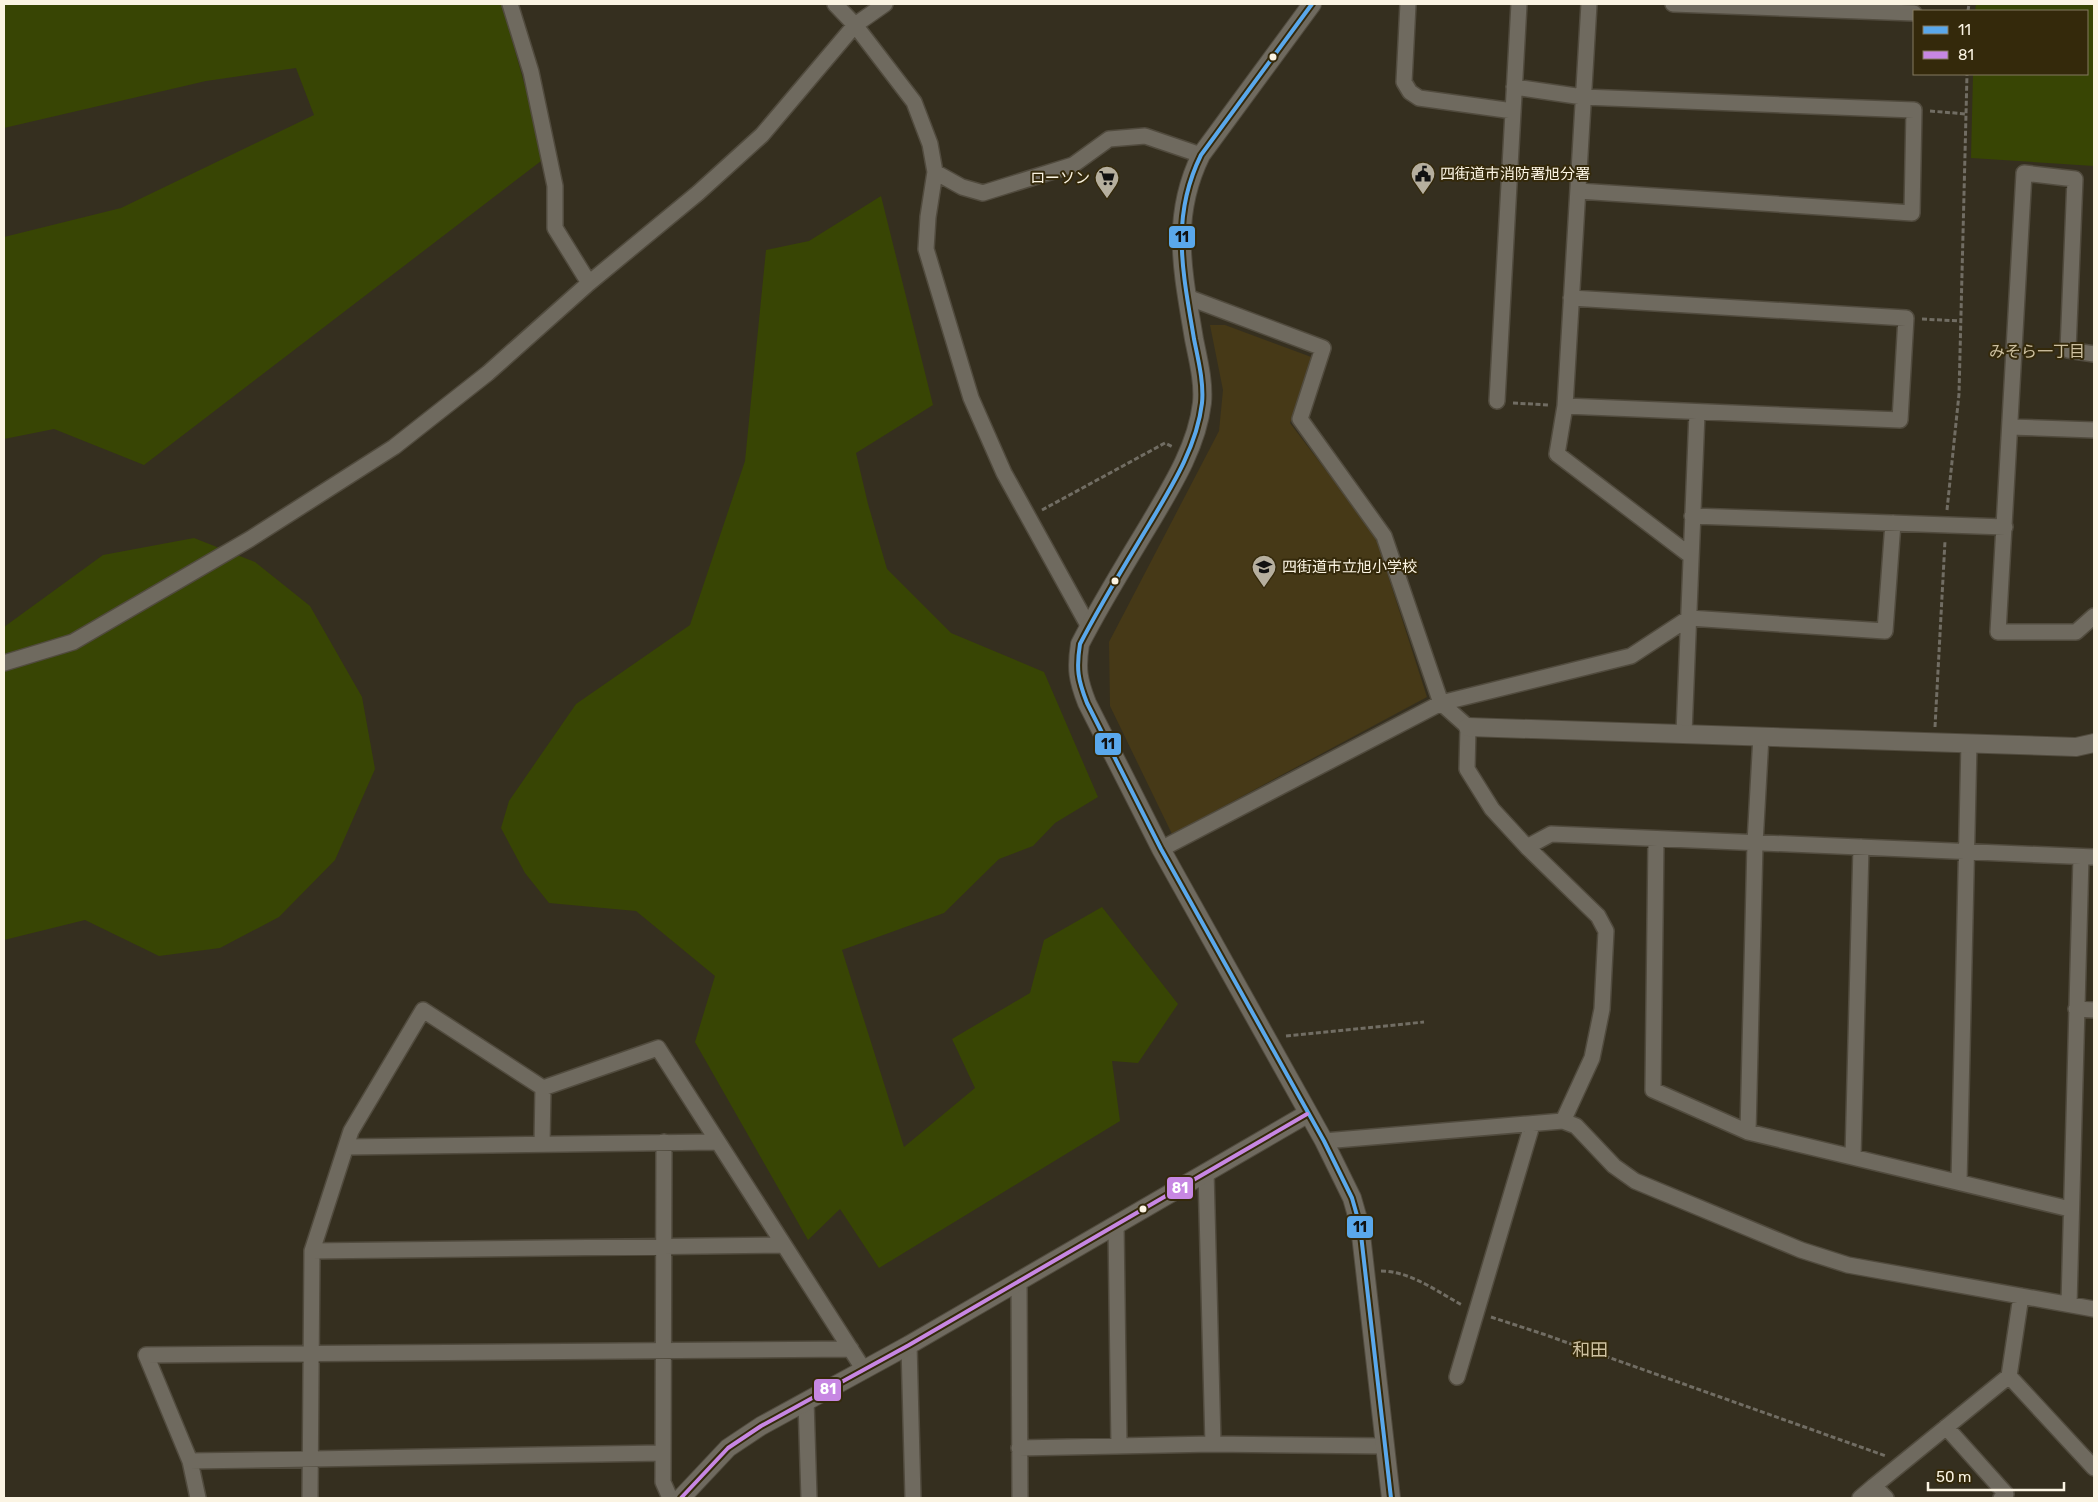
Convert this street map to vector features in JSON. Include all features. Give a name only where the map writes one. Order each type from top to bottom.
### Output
[{"type":"street","points":[[510,4],[531,72],[555,186],[555,228],[589,283]]},
{"type":"street","points":[[834,4],[855,25],[914,102],[930,144],[936,172],[928,217],[926,249],[971,398],[1004,473],[1089,627]]},
{"type":"street","points":[[4,662],[73,642],[250,539],[394,447],[488,373],[589,283],[698,193],[762,135],[855,25],[885,4]]},
{"type":"street","points":[[1312,4],[1201,154],[1190,177],[1181,223],[1180,248],[1201,374],[1202,401],[1198,423],[1176,478],[1080,644],[1076,667],[1080,685],[1161,849],[1307,1114],[1324,1141],[1352,1198],[1360,1226],[1391,1498]]},
{"type":"street","points":[[1408,4],[1404,82],[1410,92],[1419,98],[1513,111]]},
{"type":"street","points":[[1497,401],[1519,4]]},
{"type":"street","points":[[1589,4],[1565,406],[1557,454],[1691,556]]},
{"type":"street","points":[[1673,4],[1913,13]]},
{"type":"street","points":[[1514,87],[1584,96],[1914,110],[1912,213],[1578,191]]},
{"type":"street","points":[[936,172],[968,190],[983,193],[1073,165],[1109,139],[1145,136],[1201,154]]},
{"type":"street","points":[[2094,354],[2068,350],[2075,179],[2024,173],[1998,632],[2076,632],[2094,616]]},
{"type":"street","points":[[1187,297],[1323,348],[1300,419],[1384,536],[1441,703],[1468,727],[2076,747],[2094,744]]},
{"type":"street","points":[[1565,406],[1900,420],[1906,318],[1572,298]]},
{"type":"street","points":[[1684,733],[1697,413]]},
{"type":"street","points":[[2010,427],[2094,430]]},
{"type":"street","points":[[1692,516],[2005,527]]},
{"type":"street","points":[[1161,849],[1441,703],[1631,656],[1688,618],[1885,631],[1893,523]]},
{"type":"street","points":[[1468,727],[1467,769],[1492,809],[1527,847],[1598,916],[1606,931],[1602,1010],[1592,1058],[1563,1121]]},
{"type":"street","points":[[1748,1132],[1755,843],[1761,736]]},
{"type":"street","points":[[1959,1182],[1969,743]]},
{"type":"street","points":[[1527,847],[1551,834],[2088,857],[2076,1009],[2068,1304]]},
{"type":"street","points":[[1656,839],[1653,1090],[1748,1132],[2070,1209]]},
{"type":"street","points":[[1853,1157],[1861,847]]},
{"type":"street","points":[[2076,1009],[2094,1010]]},
{"type":"street","points":[[310,1498],[312,1252],[351,1131],[423,1010],[543,1088]]},
{"type":"street","points":[[543,1088],[658,1048],[864,1370]]},
{"type":"street","points":[[542,1144],[543,1088]]},
{"type":"street","points":[[681,1498],[728,1448],[761,1426],[909,1345],[1307,1114]]},
{"type":"street","points":[[1324,1141],[1563,1121],[1576,1126],[1614,1166],[1635,1181],[1801,1250],[1848,1265],[2094,1310]]},
{"type":"street","points":[[1457,1377],[1532,1125]]},
{"type":"street","points":[[664,1142],[663,1482],[670,1498]]},
{"type":"street","points":[[346,1147],[718,1142]]},
{"type":"street","points":[[1206,1172],[1213,1444]]},
{"type":"street","points":[[1116,1224],[1119,1446]]},
{"type":"street","points":[[312,1252],[784,1245]]},
{"type":"street","points":[[1019,1280],[1020,1498]]},
{"type":"street","points":[[1860,1498],[2009,1376],[2021,1296]]},
{"type":"street","points":[[909,1345],[913,1498]]},
{"type":"street","points":[[198,1498],[190,1462],[146,1355],[851,1349]]},
{"type":"street","points":[[2009,1376],[2094,1468]]},
{"type":"street","points":[[806,1401],[809,1498]]},
{"type":"street","points":[[1946,1427],[2006,1497]]},
{"type":"street","points":[[1019,1448],[1213,1444],[1384,1446]]},
{"type":"street","points":[[190,1462],[663,1453]]},
{"type":"street","points":[[1874,1486],[1886,1498]]},
{"type":"path","points":[[1934,742],[1946,525],[1959,394],[1967,75]]},
{"type":"path","points":[[1914,110],[1966,114]]},
{"type":"path","points":[[1906,318],[1961,321]]},
{"type":"path","points":[[1497,401],[1565,406]]},
{"type":"path","points":[[1029,517],[1165,443],[1186,454]]},
{"type":"path","points":[[1266,1039],[1424,1022]]},
{"type":"path","points":[[1365,1271],[1389,1271],[1415,1279],[1476,1313],[1543,1334],[1903,1462]]},
{"type":"shaded area","name":"四街道市立旭小学校","points":[[1210,325],[1225,325],[1314,358],[1290,423],[1375,535],[1427,697],[1172,834],[1110,706],[1109,642],[1219,431],[1223,390]]},
{"type":"green space","points":[[4,4],[502,4],[545,158],[144,465],[54,429],[4,439],[4,237],[121,208],[314,115],[296,68],[206,81],[4,128]]},
{"type":"green space","points":[[1976,4],[2094,4],[2094,166],[1971,158],[1973,75],[2088,75],[2088,10],[1975,10]]},
{"type":"green space","points":[[881,196],[933,405],[856,453],[868,504],[887,569],[951,633],[1044,672],[1098,797],[1055,823],[1033,846],[999,859],[944,913],[842,950],[904,1147],[975,1088],[952,1039],[1030,993],[1044,940],[1102,907],[1178,1004],[1138,1063],[1112,1061],[1120,1121],[879,1268],[840,1209],[808,1240],[695,1042],[715,976],[636,911],[549,903],[525,873],[501,828],[509,801],[576,704],[690,625],[745,461],[766,250],[809,241]]},
{"type":"green space","points":[[194,538],[255,562],[310,606],[362,697],[375,769],[335,860],[279,917],[220,948],[159,956],[85,920],[4,940],[4,627],[103,555]]},
{"type":"transit line","name":"11","points":[[1312,4],[1201,155],[1191,178],[1182,223],[1182,246],[1186,291],[1201,379],[1202,403],[1199,419],[1195,435],[1175,480],[1080,644],[1078,668],[1087,703],[1161,849],[1324,1141],[1352,1198],[1360,1226],[1391,1498]]},
{"type":"transit line","name":"81","points":[[681,1498],[728,1448],[761,1426],[909,1345],[1307,1114]]},
{"type":"place","name":"四街道市消防署旭分署","points":[[1423,195]]},
{"type":"place","name":"ローソン","points":[[1107,199]]},
{"type":"place","name":"四街道市立旭小学校","points":[[1264,588]]},
{"type":"district","name":"みそら一丁目","points":[[2037,351]]},
{"type":"district","name":"和田","points":[[1590,1350]]}]
